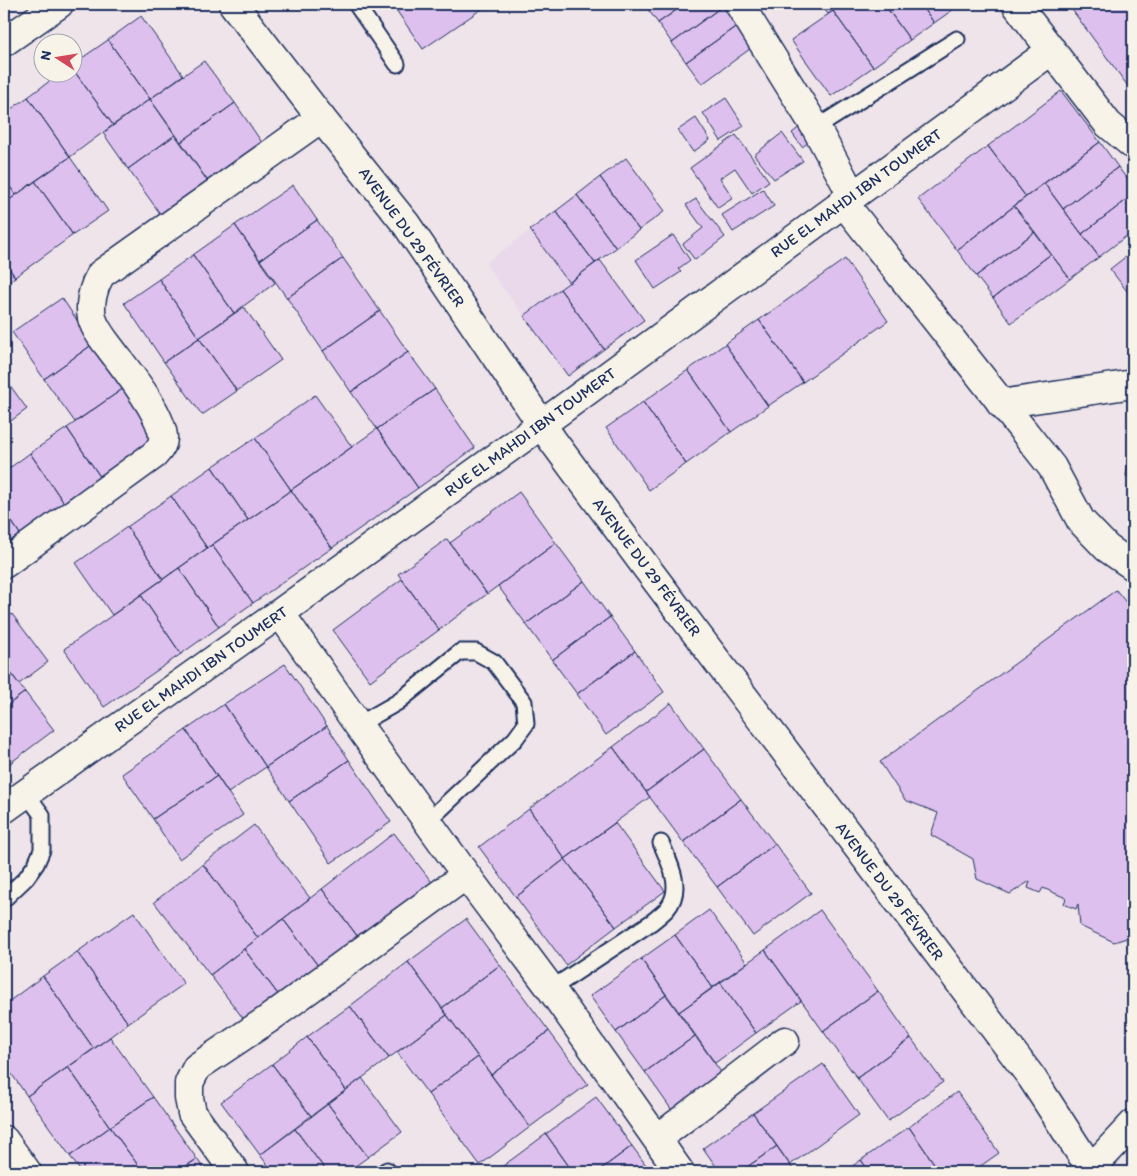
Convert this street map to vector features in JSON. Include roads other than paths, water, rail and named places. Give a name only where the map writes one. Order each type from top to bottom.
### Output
[{"type":"street","points":[[4,42],[59,4]]},
{"type":"street","name":"AVENUE DU 29 FÉVRIER","points":[[233,4],[406,224],[541,424],[1032,1078],[1093,1171]]},
{"type":"street","points":[[739,4],[816,128],[848,198],[885,253],[1052,467],[1081,521],[1107,548],[1133,566]]},
{"type":"street","points":[[1022,6],[1052,50],[1108,124],[1133,145]]},
{"type":"street","name":"RUE EL MAHDI IBN TOUMERT","points":[[4,809],[280,613],[541,424],[1052,50]]},
{"type":"street","points":[[4,564],[154,455],[162,444],[162,431],[159,419],[133,379],[98,332],[92,318],[93,292],[95,283],[101,274],[321,118]]},
{"type":"street","points":[[1001,404],[1133,384]]},
{"type":"street","points":[[280,613],[466,875],[551,989],[680,1172]]},
{"type":"street","points":[[235,1172],[192,1113],[189,1083],[198,1068],[466,875]]},
{"type":"street","points":[[656,1139],[784,1041]]},
{"type":"street","points":[[1093,1171],[1133,1124]]},
{"type":"street","points":[[4,1140],[27,1172]]},
{"type":"lane","points":[[356,4],[397,64]]},
{"type":"lane","points":[[816,128],[957,39]]},
{"type":"lane","points":[[358,724],[398,702],[460,652],[476,652],[494,662],[524,702],[526,724],[515,739],[428,821]]},
{"type":"lane","points":[[4,899],[26,878],[36,864],[42,850],[42,815],[26,793]]},
{"type":"lane","points":[[551,989],[652,922],[667,909],[673,899],[675,886],[672,869],[661,843]]}]
